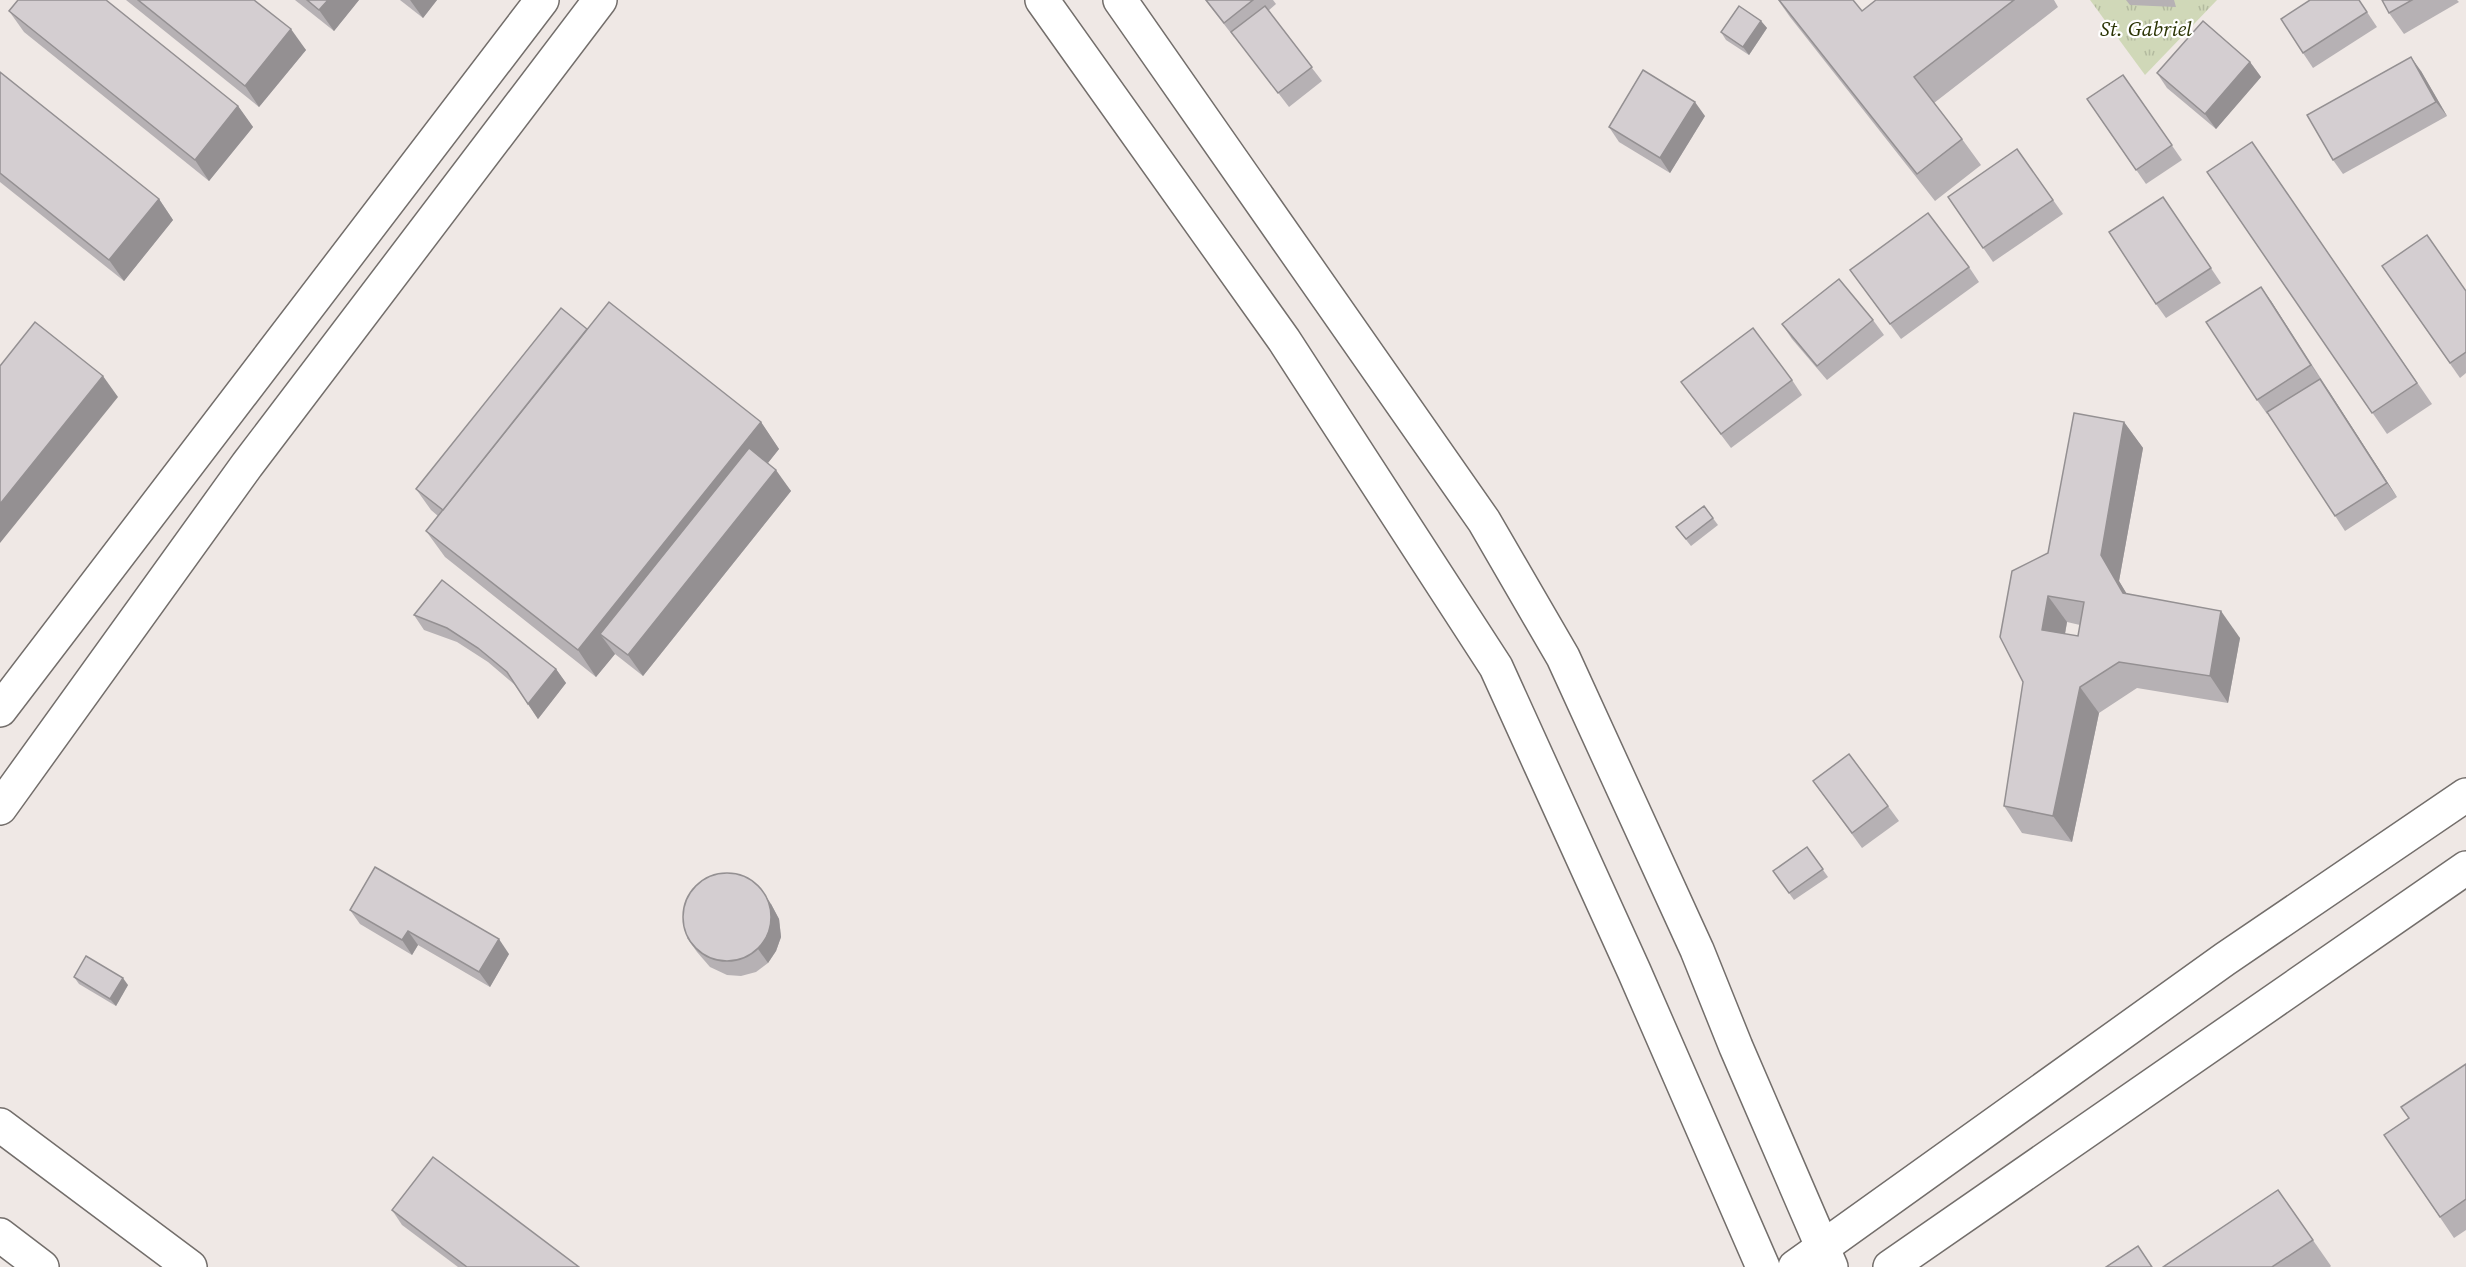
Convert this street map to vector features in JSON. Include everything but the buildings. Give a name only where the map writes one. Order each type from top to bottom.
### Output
[{"type":"main road","points":[[0,710],[542,0]]},
{"type":"main road","points":[[0,808],[247,465],[600,0]]},
{"type":"main road","points":[[1042,0],[1284,340],[1496,667],[1634,972],[1763,1267]]},
{"type":"main road","points":[[1120,0],[1484,522],[1563,657],[1697,950],[1827,1257]]},
{"type":"main road","points":[[1794,1267],[1827,1257],[2225,959],[2466,795]]},
{"type":"main road","points":[[1890,1267],[2466,868]]},
{"type":"main road","points":[[0,1125],[190,1267]]},
{"type":"main road","points":[[0,1235],[42,1267]]},
{"type":"green space","name":"St. Gabriel","points":[[2090,0],[2217,0],[2145,75]]}]
